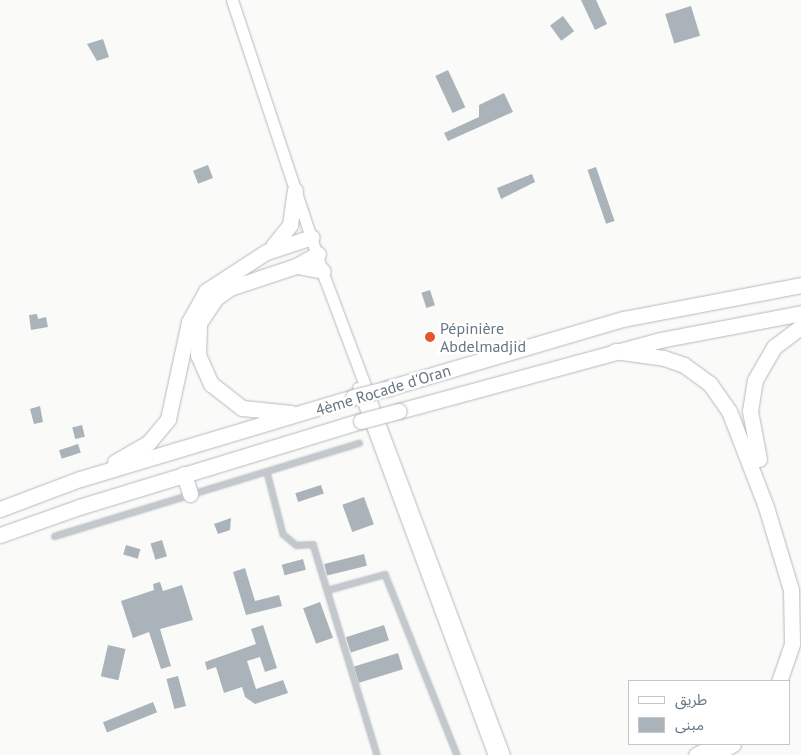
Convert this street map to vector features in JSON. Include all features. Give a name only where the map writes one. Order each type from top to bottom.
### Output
[{"type":"highway","points":[[266,252],[290,225],[295,190]]},
{"type":"highway","points":[[80,479],[133,453],[161,429],[174,404],[189,322],[196,304],[214,285],[266,252],[312,237]]},
{"type":"highway","points":[[307,412],[242,408],[211,384],[198,355],[199,323],[216,298],[238,284],[296,266],[318,254]]},
{"type":"highway","points":[[296,266],[324,275]]},
{"type":"highway","name":"4ème Rocade d'Oran","points":[[0,509],[80,479],[623,319],[801,285]]},
{"type":"highway","name":"4ème Rocade d'Oran","points":[[0,535],[184,474],[361,421],[615,350],[709,329],[801,313]]},
{"type":"highway","points":[[801,327],[781,341],[763,362],[752,390],[750,411],[755,448],[794,564],[801,597]]},
{"type":"highway","points":[[615,350],[664,358],[693,370],[721,396],[732,419],[791,590],[792,644],[779,680]]},
{"type":"highway","points":[[184,474],[190,494]]},
{"type":"highway","points":[[789,680],[801,636]]},
{"type":"highway","points":[[696,755],[715,745]]},
{"type":"highway","points":[[715,755],[731,745]]},
{"type":"main road","points":[[232,0],[324,275],[504,755]]},
{"type":"main road","points":[[324,275],[326,297],[373,432],[494,755]]},
{"type":"lane","points":[[54,536],[358,443]]},
{"type":"lane","points":[[267,472],[283,534],[296,545],[313,544],[377,755]]},
{"type":"lane","points":[[327,590],[385,574],[457,755]]},
{"type":"building","points":[[581,0],[596,0],[607,24],[595,30]]},
{"type":"building","points":[[691,6],[700,36],[674,44],[665,14]]},
{"type":"building","points":[[563,16],[574,31],[561,41],[550,25]]},
{"type":"building","points":[[103,39],[109,57],[97,61],[87,44]]},
{"type":"building","points":[[448,70],[465,107],[453,113],[435,76]]},
{"type":"building","points":[[504,93],[513,112],[448,141],[444,133],[479,117],[479,105]]},
{"type":"building","points":[[208,165],[213,178],[198,184],[193,171]]},
{"type":"building","points":[[596,167],[615,221],[606,224],[587,170]]},
{"type":"building","points":[[532,174],[535,182],[501,199],[497,188]]},
{"type":"building","points":[[430,290],[435,305],[426,308],[421,293]]},
{"type":"building","points":[[37,314],[38,319],[46,317],[48,327],[31,330],[29,315]]},
{"type":"building","points":[[40,406],[43,422],[34,424],[30,409]]},
{"type":"building","points":[[82,425],[85,437],[75,439],[72,427]]},
{"type":"building","points":[[78,444],[81,453],[62,459],[59,450]]},
{"type":"building","points":[[321,485],[324,494],[298,502],[295,493]]},
{"type":"building","points":[[364,497],[374,524],[352,532],[342,505]]},
{"type":"building","points":[[231,518],[230,530],[218,534],[214,524]]},
{"type":"building","points":[[162,540],[167,556],[155,560],[151,544]]},
{"type":"building","points":[[126,545],[140,549],[138,559],[123,555]]},
{"type":"building","points":[[364,554],[367,566],[327,576],[324,564]]},
{"type":"building","points":[[303,559],[306,570],[285,575],[282,565]]},
{"type":"building","points":[[245,568],[255,601],[279,595],[282,606],[246,615],[233,572]]},
{"type":"building","points":[[160,582],[163,591],[182,585],[193,620],[160,629],[171,666],[161,669],[149,632],[133,638],[121,601],[154,590],[153,584]]},
{"type":"building","points":[[320,602],[333,638],[316,644],[303,608]]},
{"type":"building","points":[[263,625],[277,668],[265,672],[260,657],[247,661],[256,689],[283,680],[288,693],[255,704],[245,697],[242,687],[224,693],[216,667],[207,670],[205,662],[256,644],[251,629]]},
{"type":"building","points":[[384,625],[389,640],[351,653],[346,637]]},
{"type":"building","points":[[108,645],[126,649],[118,680],[101,676]]},
{"type":"building","points":[[398,653],[403,669],[359,683],[354,666]]},
{"type":"building","points":[[178,676],[186,706],[174,709],[166,679]]},
{"type":"building","points":[[153,702],[157,712],[107,732],[103,722]]},
{"type":"place","name":"Pépinière Abdelmadjid","points":[[430,337]]}]
